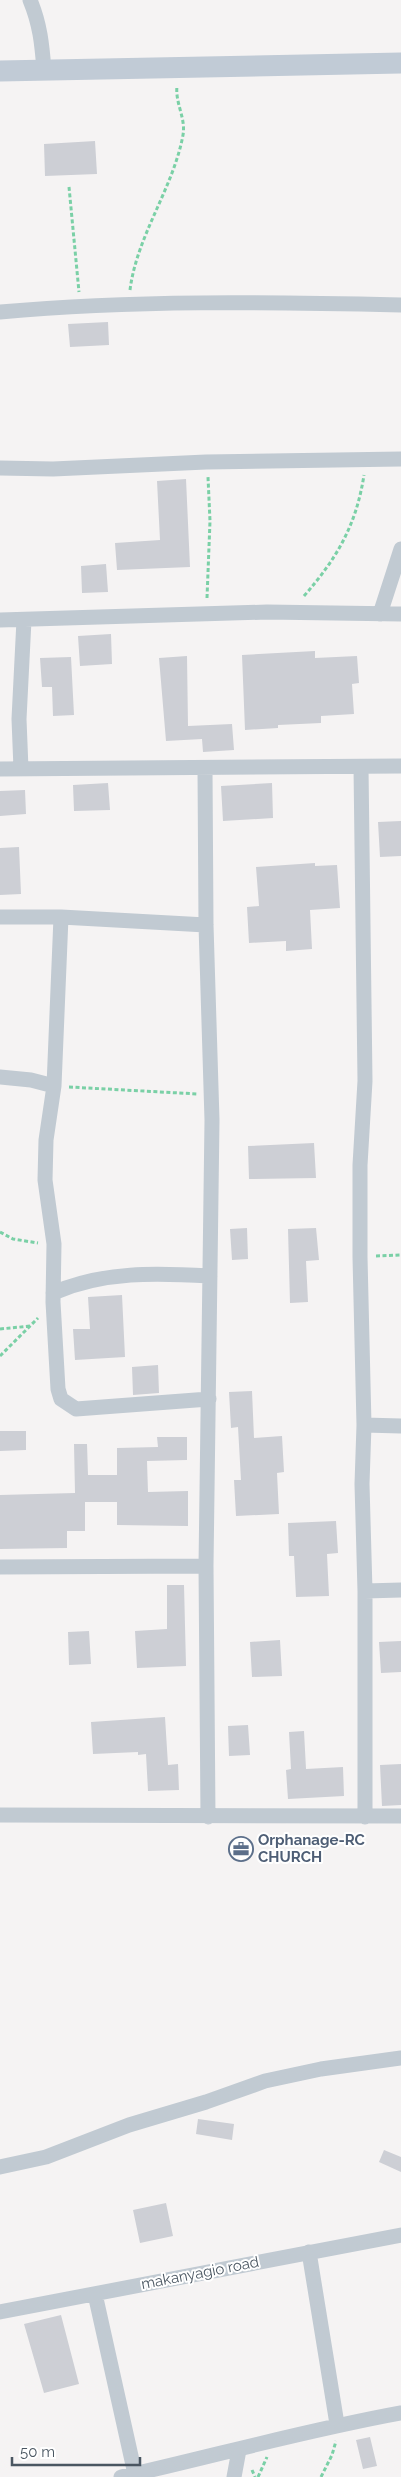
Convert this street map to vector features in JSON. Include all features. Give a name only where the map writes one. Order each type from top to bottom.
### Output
[{"type":"street","points":[[30,0],[41,34],[44,70]]},
{"type":"street","points":[[0,71],[401,63]]},
{"type":"street","points":[[0,312],[129,303],[401,305]]},
{"type":"street","points":[[0,468],[53,469],[206,462],[401,459]]},
{"type":"street","points":[[380,614],[401,548]]},
{"type":"street","points":[[0,620],[207,613],[401,614]]},
{"type":"street","points":[[21,769],[19,719],[24,620]]},
{"type":"street","points":[[0,769],[205,769],[401,766]]},
{"type":"street","points":[[361,767],[365,1081],[360,1165],[364,1425],[362,1484],[365,1591],[364,1817]]},
{"type":"street","points":[[205,769],[206,925],[211,1094],[206,1566],[208,1817]]},
{"type":"street","points":[[0,917],[61,917],[206,925]]},
{"type":"street","points":[[61,917],[54,1086],[46,1140],[45,1180],[54,1244],[53,1297],[58,1389],[61,1399],[76,1410],[209,1399]]},
{"type":"street","points":[[0,1077],[31,1080],[54,1086]]},
{"type":"street","points":[[53,1297],[74,1284],[105,1276],[152,1273],[210,1276]]},
{"type":"street","points":[[364,1425],[401,1426]]},
{"type":"street","points":[[0,1567],[206,1566]]},
{"type":"street","points":[[365,1591],[401,1590]]},
{"type":"street","points":[[0,1815],[401,1816]]},
{"type":"street","points":[[0,2167],[46,2157],[129,2125],[206,2102],[265,2081],[322,2069],[401,2058]]},
{"type":"street","name":"makanyagio road","points":[[0,2312],[401,2236]]},
{"type":"street","points":[[309,2252],[337,2424]]},
{"type":"street","points":[[95,2294],[128,2475],[239,2450],[337,2424],[401,2413]]},
{"type":"street","points":[[234,2477],[239,2450]]},
{"type":"path","points":[[129,303],[135,264],[169,182],[183,135],[183,121],[176,91],[184,67]]},
{"type":"path","points":[[69,187],[80,305]]},
{"type":"path","points":[[295,612],[300,601],[322,577],[343,544],[361,496],[367,459]]},
{"type":"path","points":[[206,462],[210,521],[207,613]]},
{"type":"path","points":[[54,1086],[211,1094]]},
{"type":"path","points":[[0,1232],[3,1236],[21,1242],[54,1244]]},
{"type":"path","points":[[360,1257],[401,1255]]},
{"type":"path","points":[[0,1356],[32,1326],[53,1297]]},
{"type":"path","points":[[0,1329],[32,1326]]},
{"type":"path","points":[[321,2477],[336,2446],[337,2424]]},
{"type":"building","points":[[95,141],[97,174],[45,176],[44,144]]},
{"type":"building","points":[[108,322],[109,345],[70,347],[68,324]]},
{"type":"building","points":[[186,479],[190,567],[117,570],[115,543],[160,540],[157,481]]},
{"type":"building","points":[[106,564],[108,592],[82,593],[81,566]]},
{"type":"building","points":[[111,634],[112,664],[80,666],[78,636]]},
{"type":"building","points":[[315,651],[315,658],[357,656],[359,683],[352,684],[354,714],[321,716],[321,723],[278,725],[278,728],[245,730],[242,655]]},
{"type":"building","points":[[187,656],[188,726],[232,724],[234,750],[203,752],[202,739],[166,741],[159,658]]},
{"type":"building","points":[[71,657],[74,715],[53,716],[52,687],[42,687],[40,658]]},
{"type":"building","points":[[108,783],[110,810],[74,811],[73,785]]},
{"type":"building","points":[[272,783],[273,818],[223,821],[221,786]]},
{"type":"building","points":[[25,790],[26,814],[0,816],[0,791]]},
{"type":"building","points":[[401,821],[401,856],[380,857],[378,822]]},
{"type":"building","points":[[19,847],[21,894],[0,895],[0,848]]},
{"type":"building","points":[[315,863],[315,866],[337,865],[340,908],[310,910],[312,949],[286,951],[286,941],[249,943],[247,907],[259,906],[256,867]]},
{"type":"building","points":[[314,1143],[316,1178],[249,1179],[248,1146]]},
{"type":"building","points":[[247,1228],[248,1259],[232,1260],[230,1229]]},
{"type":"building","points":[[316,1228],[319,1260],[306,1261],[308,1302],[290,1303],[288,1229]]},
{"type":"building","points":[[122,1295],[125,1357],[75,1360],[73,1329],[90,1329],[88,1297]]},
{"type":"building","points":[[158,1365],[159,1393],[133,1395],[132,1367]]},
{"type":"building","points":[[252,1391],[254,1438],[282,1436],[284,1472],[277,1473],[279,1514],[236,1516],[234,1480],[241,1480],[238,1427],[231,1428],[229,1392]]},
{"type":"building","points":[[0,1431],[26,1431],[26,1450],[0,1451]]},
{"type":"building","points":[[157,1437],[187,1437],[187,1460],[147,1461],[148,1492],[188,1491],[188,1526],[117,1525],[117,1502],[85,1502],[85,1531],[67,1531],[67,1548],[0,1549],[0,1495],[75,1493],[74,1444],[87,1444],[88,1475],[117,1475],[117,1448],[158,1447]]},
{"type":"building","points":[[336,1521],[338,1553],[327,1554],[329,1596],[296,1597],[294,1556],[289,1556],[288,1523]]},
{"type":"building","points":[[167,1585],[184,1585],[186,1666],[137,1668],[135,1631],[167,1629]]},
{"type":"building","points":[[89,1631],[91,1664],[69,1665],[68,1632]]},
{"type":"building","points":[[280,1640],[282,1676],[252,1677],[250,1642]]},
{"type":"building","points":[[401,1641],[401,1672],[381,1673],[379,1642]]},
{"type":"building","points":[[165,1717],[168,1765],[178,1764],[179,1790],[148,1791],[146,1754],[138,1755],[138,1752],[93,1754],[91,1722]]},
{"type":"building","points":[[248,1725],[250,1755],[229,1756],[228,1726]]},
{"type":"building","points":[[304,1731],[306,1769],[343,1767],[344,1796],[288,1799],[286,1770],[291,1769],[289,1732]]},
{"type":"building","points":[[401,1764],[401,1805],[382,1806],[380,1765]]},
{"type":"building","points":[[198,2119],[234,2124],[232,2140],[196,2134]]},
{"type":"building","points":[[384,2150],[401,2157],[401,2172],[379,2162]]},
{"type":"building","points":[[166,2203],[173,2236],[140,2243],[133,2210]]},
{"type":"building","points":[[61,2315],[79,2384],[44,2393],[24,2324]]},
{"type":"building","points":[[370,2437],[377,2466],[363,2469],[356,2440]]},
{"type":"place","name":"Orphanage-RC CHURCH","points":[[241,1849]]}]
